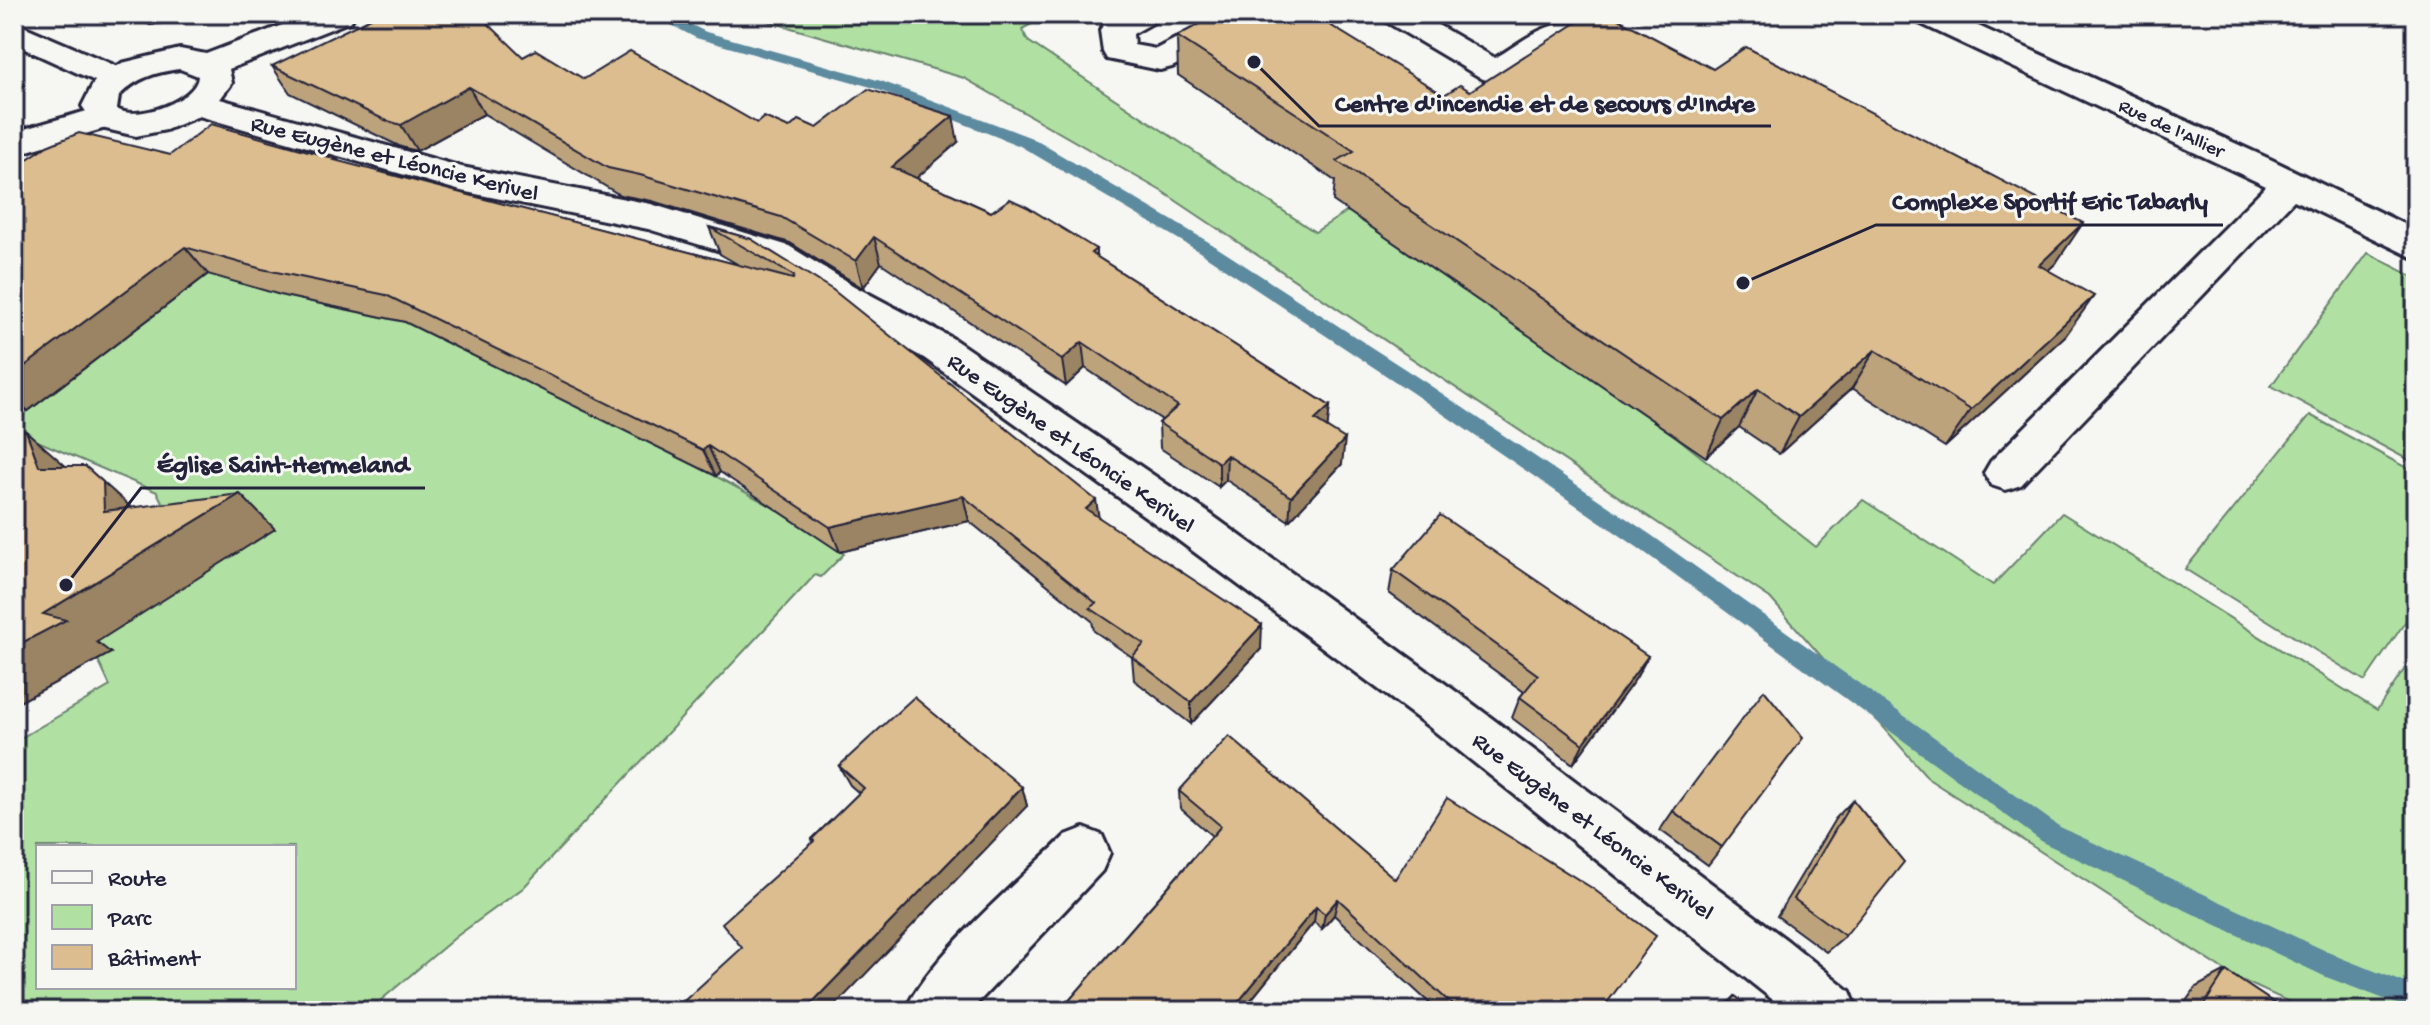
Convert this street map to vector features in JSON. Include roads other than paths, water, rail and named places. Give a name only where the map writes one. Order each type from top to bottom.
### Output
[{"type":"main road","points":[[14,144],[104,117],[123,125],[162,121],[203,84],[340,14]]},
{"type":"main road","points":[[1145,14],[1116,30],[1119,52],[1160,60],[1248,14]]},
{"type":"main road","points":[[1396,14],[1495,72],[1564,32]]},
{"type":"main road","name":"Rue de l'Allier","points":[[1926,14],[2290,183],[2416,246]]},
{"type":"main road","points":[[14,32],[118,79],[101,94],[98,104],[104,117]]},
{"type":"main road","name":"Rue Eugène et Léoncie Kerivel","points":[[118,79],[143,66],[180,59],[203,84],[461,179],[651,217],[776,255],[840,296],[938,348],[1190,524],[1445,711],[1769,960],[1830,1011]]},
{"type":"main road","points":[[2006,473],[2290,183]]},
{"type":"main road","points":[[933,1011],[985,952],[1084,853]]},
{"type":"waterway","points":[[657,14],[701,35],[876,84],[1026,142],[1201,245],[1418,387],[1644,541],[2052,835],[2335,968],[2416,1000]]},
{"type":"place","name":"Centre d'incendie et de secours d'Indre","points":[[1254,62]]},
{"type":"place","name":"Complexe Sportif Eric Tabarly","points":[[1743,283]]},
{"type":"place","name":"Église Saint-Hermeland","points":[[66,585]]}]
